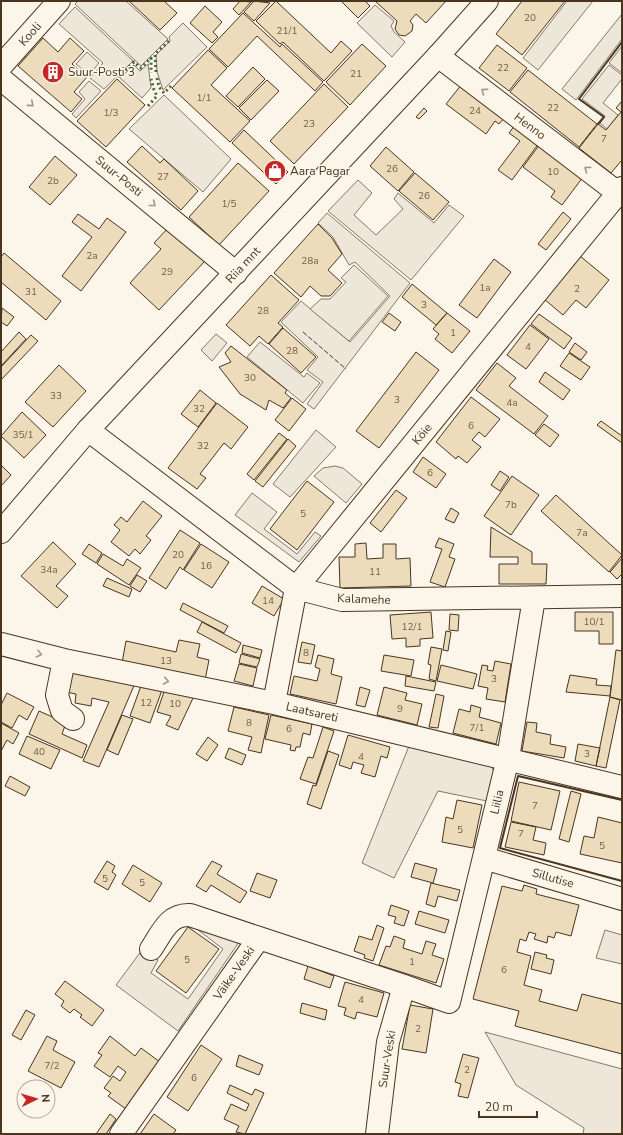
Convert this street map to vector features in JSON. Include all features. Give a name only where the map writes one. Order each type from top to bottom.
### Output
[{"type":"street","name":"Kooli","points":[[1,66],[59,1]]},
{"type":"street","name":"Riia mnt","points":[[1,532],[88,430],[438,56],[487,1]]},
{"type":"street","name":"Henno","points":[[438,56],[621,192]]},
{"type":"street","name":"Suur-Posti","points":[[1,79],[236,273]]},
{"type":"street","name":"Köie","points":[[274,703],[296,588],[621,192]]},
{"type":"street","name":"Kalamehe","points":[[88,430],[296,588],[342,600],[622,596]]},
{"type":"street","name":"Liilia","points":[[449,1002],[508,758],[534,598]]},
{"type":"street","name":"Laatsareti","points":[[1,644],[64,660],[274,703],[508,758],[622,787]]},
{"type":"street","points":[[64,660],[57,695],[62,710],[73,719]]},
{"type":"street","name":"Sillutise","points":[[484,858],[622,899]]},
{"type":"street","points":[[151,949],[172,919],[180,915],[190,915],[259,938]]},
{"type":"street","name":"Väike-Veski","points":[[121,1134],[259,938],[449,1002]]},
{"type":"street","name":"Suur-Veski","points":[[377,1134],[388,1042],[404,986]]},
{"type":"shaded area","points":[[78,1],[126,1],[168,39],[141,66],[75,4]]},
{"type":"shaded area","points":[[567,1],[593,1],[538,70],[523,58]]},
{"type":"shaded area","points":[[375,5],[394,21],[391,26],[394,32],[405,42],[392,57],[357,23]]},
{"type":"shaded area","points":[[75,7],[133,61],[104,89],[90,78],[103,63],[59,24]]},
{"type":"shaded area","points":[[622,14],[622,39],[576,100],[562,89]]},
{"type":"shaded area","points":[[183,23],[207,47],[163,90],[157,72],[156,55],[170,41],[169,37]]},
{"type":"shaded area","points":[[622,46],[622,73],[609,63]]},
{"type":"shaded area","points":[[87,52],[99,63],[89,75],[76,64]]},
{"type":"shaded area","points":[[148,64],[151,88],[142,98],[120,78],[134,65],[140,71]]},
{"type":"shaded area","points":[[609,65],[622,75],[622,79],[603,103],[618,115],[607,129],[600,123],[605,116],[582,99]]},
{"type":"shaded area","points":[[89,81],[101,91],[76,118],[72,114],[85,99],[79,92]]},
{"type":"shaded area","points":[[164,95],[231,159],[203,192],[129,129]]},
{"type":"shaded area","points":[[358,180],[372,193],[354,215],[376,235],[403,209],[394,199],[398,193],[434,223],[449,205],[464,216],[411,280],[328,211]]},
{"type":"shaded area","points":[[327,213],[410,283],[314,409],[307,404],[323,382],[307,370],[318,357],[281,322],[301,301],[350,342],[390,296],[355,262],[349,265],[333,237],[318,223]]},
{"type":"shaded area","points":[[354,265],[388,296],[349,341],[310,309],[321,299],[330,299],[346,282],[341,278]]},
{"type":"shaded area","points":[[216,334],[227,343],[212,361],[201,350]]},
{"type":"shaded area","points":[[260,342],[304,377],[307,373],[320,383],[303,403],[247,357]]},
{"type":"shaded area","points":[[316,430],[336,447],[290,497],[273,484]]},
{"type":"shaded area","points":[[335,466],[343,468],[362,484],[346,503],[314,476],[323,468]]},
{"type":"shaded area","points":[[252,493],[277,512],[264,529],[297,554],[315,532],[321,536],[299,562],[235,515]]},
{"type":"shaded area","points":[[409,746],[491,765],[495,774],[487,801],[438,791],[394,878],[362,863]]},
{"type":"shaded area","points":[[189,923],[239,942],[178,1031],[116,985],[142,950],[158,960],[151,973],[188,999],[223,949]]},
{"type":"shaded area","points":[[605,930],[622,935],[622,964],[596,958]]},
{"type":"shaded area","points":[[485,1032],[622,1069],[622,1134],[583,1134],[584,1128],[516,1085]]},
{"type":"building","points":[[129,1],[164,1],[177,13],[160,30]]},
{"type":"building","points":[[240,1],[251,2],[239,15],[233,9]]},
{"type":"building","points":[[254,1],[270,3],[254,21],[244,12]]},
{"type":"building","points":[[276,1],[331,53],[341,41],[352,51],[324,81],[283,42],[280,44],[256,21]]},
{"type":"building","points":[[341,1],[365,1],[370,6],[358,18]]},
{"type":"building","points":[[375,1],[446,1],[426,23],[416,14],[410,21],[413,25],[412,31],[405,36],[399,35],[395,29],[397,21]]},
{"type":"building","points":[[522,1],[565,1],[522,55],[496,34]]},
{"type":"building","points":[[205,6],[222,22],[213,32],[218,37],[212,43],[190,23]]},
{"type":"building","points":[[243,13],[280,47],[282,44],[323,82],[315,91],[257,36],[228,67],[209,49]]},
{"type":"building","name":"Suur-Posti 3","points":[[43,38],[58,52],[70,38],[84,51],[72,64],[87,77],[74,92],[82,99],[71,112],[18,66]]},
{"type":"building","points":[[362,44],[386,66],[350,105],[326,82]]},
{"type":"building","points":[[497,45],[527,68],[509,91],[479,68]]},
{"type":"building","points":[[208,50],[227,68],[211,85],[250,121],[230,142],[172,88]]},
{"type":"building","points":[[253,67],[265,79],[238,107],[226,96]]},
{"type":"building","points":[[528,70],[597,124],[579,147],[510,92]]},
{"type":"building","points":[[117,79],[145,105],[106,147],[77,121]]},
{"type":"building","points":[[267,80],[279,91],[251,120],[239,108]]},
{"type":"building","points":[[324,84],[348,107],[294,164],[270,141]]},
{"type":"building","points":[[462,84],[505,117],[499,124],[495,121],[486,134],[446,104]]},
{"type":"building","points":[[622,101],[622,160],[611,173],[579,148],[598,124],[606,130],[621,112],[616,108]]},
{"type":"building","points":[[424,108],[427,111],[419,119],[416,117]]},
{"type":"building","points":[[515,125],[539,143],[512,180],[498,170],[520,141],[509,133]]},
{"type":"building","points":[[244,130],[288,172],[276,184],[232,143]]},
{"type":"building","points":[[540,144],[583,177],[562,205],[551,197],[555,191],[523,167]]},
{"type":"building","points":[[142,146],[160,163],[164,159],[198,191],[181,210],[127,162]]},
{"type":"building","points":[[386,147],[414,172],[398,191],[370,166]]},
{"type":"building","points":[[55,156],[77,175],[50,205],[29,187]]},
{"type":"building","points":[[238,163],[269,191],[219,245],[189,217]]},
{"type":"building","points":[[415,173],[449,202],[433,220],[399,191]]},
{"type":"building","points":[[563,212],[571,219],[546,250],[538,244]]},
{"type":"building","points":[[78,214],[99,229],[107,218],[126,232],[81,291],[62,276],[92,237],[72,222]]},
{"type":"building","points":[[318,224],[332,238],[342,254],[328,270],[342,283],[330,296],[321,296],[310,286],[301,297],[274,273]]},
{"type":"building","points":[[169,227],[205,261],[159,310],[130,283],[161,249],[154,243]]},
{"type":"building","points":[[4,253],[61,301],[46,320],[1,282],[1,257]]},
{"type":"building","points":[[580,256],[609,280],[586,308],[576,300],[563,315],[544,299]]},
{"type":"building","points":[[494,259],[511,272],[477,318],[459,305]]},
{"type":"building","points":[[271,275],[299,300],[278,323],[283,327],[268,344],[259,336],[250,346],[226,325]]},
{"type":"building","points":[[412,284],[447,313],[436,325],[402,297]]},
{"type":"building","points":[[2,308],[14,317],[7,326],[1,322]]},
{"type":"building","points":[[389,313],[401,322],[395,331],[382,322]]},
{"type":"building","points":[[447,313],[470,331],[452,353],[435,339],[439,334],[433,329]]},
{"type":"building","points":[[539,314],[572,338],[564,349],[531,324]]},
{"type":"building","points":[[530,325],[549,339],[526,369],[507,355]]},
{"type":"building","points":[[283,328],[316,357],[301,373],[269,344]]},
{"type":"building","points":[[19,332],[26,339],[1,366],[1,352]]},
{"type":"building","points":[[31,335],[38,341],[1,380],[1,367]]},
{"type":"building","points":[[575,343],[587,352],[581,360],[569,352]]},
{"type":"building","points":[[231,346],[287,390],[285,393],[291,398],[283,408],[269,400],[266,410],[240,394],[219,367],[231,362],[225,353]]},
{"type":"building","points":[[416,352],[439,370],[379,448],[356,431]]},
{"type":"building","points":[[569,353],[590,367],[581,380],[560,366]]},
{"type":"building","points":[[497,363],[516,378],[509,386],[548,416],[534,434],[476,390]]},
{"type":"building","points":[[59,365],[86,391],[53,427],[25,402]]},
{"type":"building","points":[[545,372],[570,390],[563,400],[539,382]]},
{"type":"building","points":[[200,390],[216,403],[198,427],[181,414]]},
{"type":"building","points":[[471,397],[500,419],[485,437],[479,432],[472,440],[481,447],[467,463],[458,456],[456,459],[436,442]]},
{"type":"building","points":[[292,398],[306,409],[289,431],[275,420]]},
{"type":"building","points":[[217,403],[248,427],[231,449],[224,443],[200,474],[206,478],[197,489],[168,468]]},
{"type":"building","points":[[22,412],[46,435],[24,458],[1,436]]},
{"type":"building","points":[[601,421],[622,436],[622,443],[597,425]]},
{"type":"building","points":[[544,424],[559,435],[550,447],[535,435]]},
{"type":"building","points":[[279,433],[287,439],[254,480],[247,474]]},
{"type":"building","points":[[288,439],[296,446],[263,487],[255,481]]},
{"type":"building","points":[[423,457],[446,474],[436,488],[413,472]]},
{"type":"building","points":[[1,465],[11,475],[1,486]]},
{"type":"building","points":[[500,471],[509,477],[500,491],[491,485]]},
{"type":"building","points":[[512,476],[539,495],[511,535],[484,516]]},
{"type":"building","points":[[307,481],[334,502],[297,550],[270,529]]},
{"type":"building","points":[[396,490],[407,498],[381,532],[370,523]]},
{"type":"building","points":[[556,495],[622,555],[609,572],[541,511]]},
{"type":"building","points":[[143,501],[162,516],[146,536],[151,540],[140,554],[135,549],[129,556],[111,542],[120,530],[114,525],[121,517],[127,522]]},
{"type":"building","points":[[451,508],[459,513],[454,523],[445,519]]},
{"type":"building","points":[[491,527],[532,552],[532,564],[547,564],[546,584],[499,584],[499,564],[518,564],[518,557],[490,557]]},
{"type":"building","points":[[180,530],[200,543],[183,570],[180,567],[166,589],[149,578]]},
{"type":"building","points":[[439,538],[454,544],[449,557],[455,559],[445,587],[430,582],[442,549],[435,547]]},
{"type":"building","points":[[53,542],[76,564],[56,586],[68,596],[57,608],[21,576]]},
{"type":"building","points":[[366,543],[367,559],[383,558],[383,544],[396,544],[396,559],[410,558],[411,586],[340,588],[339,557],[355,557],[355,544]]},
{"type":"building","points":[[89,544],[102,553],[96,563],[82,554]]},
{"type":"building","points":[[201,544],[229,562],[212,588],[184,570]]},
{"type":"building","points":[[103,554],[123,566],[127,559],[141,568],[129,585],[97,564]]},
{"type":"building","points":[[622,558],[622,574],[617,579],[610,572]]},
{"type":"building","points":[[137,575],[147,581],[140,592],[130,586]]},
{"type":"building","points":[[107,578],[132,589],[129,597],[103,586]]},
{"type":"building","points":[[262,586],[284,599],[274,616],[252,603]]},
{"type":"building","points":[[183,603],[228,626],[224,633],[180,610]]},
{"type":"building","points":[[431,612],[433,638],[420,639],[420,646],[406,647],[406,638],[392,639],[390,615]]},
{"type":"building","points":[[575,612],[613,612],[613,644],[599,644],[599,631],[575,631]]},
{"type":"building","points":[[450,614],[459,615],[458,631],[449,630]]},
{"type":"building","points":[[202,622],[241,643],[236,653],[197,632]]},
{"type":"building","points":[[446,631],[451,632],[448,651],[443,650]]},
{"type":"building","points":[[179,640],[200,644],[197,657],[209,660],[205,680],[122,663],[126,641],[176,652]]},
{"type":"building","points":[[302,642],[315,645],[311,664],[298,662]]},
{"type":"building","points":[[243,645],[262,650],[260,658],[242,653]]},
{"type":"building","points":[[431,647],[442,649],[436,681],[429,679],[431,665],[428,664]]},
{"type":"building","points":[[616,650],[622,651],[622,700],[610,697]]},
{"type":"building","points":[[241,654],[260,659],[257,667],[239,663]]},
{"type":"building","points":[[318,655],[334,659],[331,674],[342,677],[336,704],[290,694],[294,676],[317,681],[320,669],[315,667]]},
{"type":"building","points":[[384,655],[414,660],[411,676],[381,671]]},
{"type":"building","points":[[495,661],[511,664],[505,702],[486,699],[488,688],[478,686],[482,665],[488,666],[487,670],[493,671]]},
{"type":"building","points":[[239,664],[257,668],[253,686],[234,681]]},
{"type":"building","points":[[441,665],[477,674],[473,689],[437,681]]},
{"type":"building","points":[[71,668],[136,681],[99,767],[83,761],[109,702],[92,698],[91,706],[75,703],[76,694],[66,692]]},
{"type":"building","points":[[570,675],[597,679],[596,685],[611,686],[610,696],[566,692]]},
{"type":"building","points":[[406,676],[436,682],[434,691],[405,686]]},
{"type":"building","points":[[142,683],[162,690],[150,723],[130,716]]},
{"type":"building","points":[[360,687],[370,690],[365,707],[356,705]]},
{"type":"building","points":[[384,687],[407,693],[405,700],[422,704],[417,725],[377,715]]},
{"type":"building","points":[[165,689],[194,696],[178,730],[166,725],[171,716],[157,712]]},
{"type":"building","points":[[7,693],[34,707],[27,720],[19,715],[12,728],[1,722],[1,705]]},
{"type":"building","points":[[436,694],[444,696],[438,728],[429,727]]},
{"type":"building","points":[[610,697],[620,700],[606,768],[596,766]]},
{"type":"building","points":[[471,705],[481,708],[479,717],[501,723],[496,744],[453,733],[459,709],[470,712]]},
{"type":"building","points":[[234,707],[269,715],[261,753],[248,750],[252,737],[228,731]]},
{"type":"building","points":[[39,711],[66,723],[62,734],[87,745],[82,758],[29,734]]},
{"type":"building","points":[[122,715],[133,719],[118,755],[107,750]]},
{"type":"building","points":[[271,715],[312,724],[310,735],[303,733],[300,747],[296,747],[295,751],[290,750],[291,745],[265,739]]},
{"type":"building","points":[[527,722],[537,723],[536,732],[551,735],[550,744],[566,747],[564,758],[522,751]]},
{"type":"building","points":[[1,723],[19,733],[13,744],[7,740],[1,751]]},
{"type":"building","points":[[323,727],[334,731],[316,784],[300,779],[308,757],[313,758]]},
{"type":"building","points":[[348,735],[390,747],[387,758],[381,756],[375,777],[361,773],[364,765],[353,762],[351,769],[339,765]]},
{"type":"building","points":[[27,736],[60,750],[51,769],[19,754]]},
{"type":"building","points":[[208,737],[218,745],[207,761],[196,754]]},
{"type":"building","points":[[578,744],[600,748],[596,766],[575,761]]},
{"type":"building","points":[[229,748],[246,755],[242,765],[225,758]]},
{"type":"building","points":[[328,751],[339,755],[321,809],[307,804],[313,785],[316,786]]},
{"type":"building","points":[[10,776],[30,787],[25,796],[5,786]]},
{"type":"building","points":[[519,782],[560,791],[551,830],[511,821]]},
{"type":"building","points":[[571,791],[581,794],[569,842],[559,839]]},
{"type":"building","points":[[457,800],[482,805],[473,848],[442,842],[446,817],[453,819]]},
{"type":"building","points":[[598,817],[622,823],[622,863],[580,854],[584,836],[594,838]]},
{"type":"building","points":[[511,822],[536,827],[533,840],[546,843],[544,855],[505,847]]},
{"type":"building","points":[[107,861],[115,866],[112,872],[116,875],[108,890],[94,882]]},
{"type":"building","points":[[212,861],[222,866],[217,874],[247,892],[240,903],[211,885],[206,892],[196,886]]},
{"type":"building","points":[[415,863],[437,869],[433,883],[411,877]]},
{"type":"building","points":[[133,865],[162,883],[150,902],[122,884]]},
{"type":"building","points":[[257,873],[277,880],[270,898],[250,891]]},
{"type":"building","points":[[431,883],[460,890],[457,901],[438,896],[435,907],[426,904]]},
{"type":"building","points":[[524,885],[537,889],[536,894],[579,905],[571,936],[556,932],[554,938],[548,936],[547,943],[534,939],[536,934],[529,932],[526,941],[520,939],[517,952],[531,956],[524,985],[542,990],[539,1001],[577,1011],[582,994],[622,1004],[622,1054],[515,1026],[519,1011],[473,999],[502,886],[522,891]]},
{"type":"building","points":[[391,905],[409,911],[404,926],[394,923],[396,917],[388,915]]},
{"type":"building","points":[[419,911],[449,920],[445,933],[415,924]]},
{"type":"building","points":[[377,925],[384,928],[373,961],[364,958],[365,955],[354,951],[359,936],[372,940]]},
{"type":"building","points":[[188,927],[219,949],[186,993],[156,971]]},
{"type":"building","points":[[394,936],[405,940],[403,948],[422,954],[426,941],[436,944],[432,955],[444,959],[436,983],[379,965],[386,946],[390,947]]},
{"type":"building","points":[[535,952],[547,955],[546,958],[554,960],[551,974],[531,969]]},
{"type":"building","points":[[308,966],[334,976],[330,988],[304,979]]},
{"type":"building","points":[[65,981],[104,1010],[92,1026],[80,1017],[82,1015],[74,1009],[70,1013],[61,1006],[64,1001],[55,994]]},
{"type":"building","points":[[345,982],[384,993],[377,1017],[357,1012],[355,1019],[344,1015],[346,1008],[338,1006]]},
{"type":"building","points":[[302,1003],[327,1010],[325,1020],[300,1013]]},
{"type":"building","points":[[410,1005],[433,1009],[426,1053],[402,1049]]},
{"type":"building","points":[[26,1010],[35,1015],[21,1040],[12,1035]]},
{"type":"building","points":[[47,1036],[57,1041],[53,1050],[75,1062],[61,1088],[56,1085],[56,1079],[44,1079],[28,1071]]},
{"type":"building","points":[[110,1036],[135,1056],[141,1048],[160,1062],[126,1109],[108,1096],[111,1093],[104,1088],[113,1076],[120,1081],[126,1072],[118,1066],[110,1077],[94,1066],[102,1055],[98,1053]]},
{"type":"building","points":[[201,1045],[222,1059],[188,1111],[167,1097]]},
{"type":"building","points":[[463,1054],[479,1058],[468,1098],[458,1096],[461,1084],[455,1082]]},
{"type":"building","points":[[239,1055],[263,1065],[259,1075],[236,1066]]},
{"type":"building","points":[[230,1085],[252,1095],[255,1089],[264,1093],[245,1134],[236,1132],[239,1126],[224,1119],[231,1104],[246,1111],[249,1104],[227,1093]]},
{"type":"building","points":[[110,1114],[116,1119],[106,1134],[96,1134]]},
{"type":"building","points":[[154,1114],[176,1130],[173,1134],[140,1134]]},
{"type":"hedge","points":[[156,72],[155,54],[169,41]]},
{"type":"hedge","points":[[118,77],[134,62],[141,68],[151,58],[151,73]]},
{"type":"hedge","points":[[157,78],[159,87],[164,93],[171,86]]},
{"type":"hedge","points":[[148,106],[157,96],[151,79]]},
{"type":"fence","points":[[303,332],[346,369]]},
{"type":"wall","points":[[598,124],[604,117],[579,99],[622,42]]},
{"type":"wall","points":[[622,800],[518,776],[500,848],[622,881]]},
{"type":"place","name":"Suur-Posti 3","points":[[53,72]]},
{"type":"place","name":"Aara Pagar","points":[[275,171]]}]
